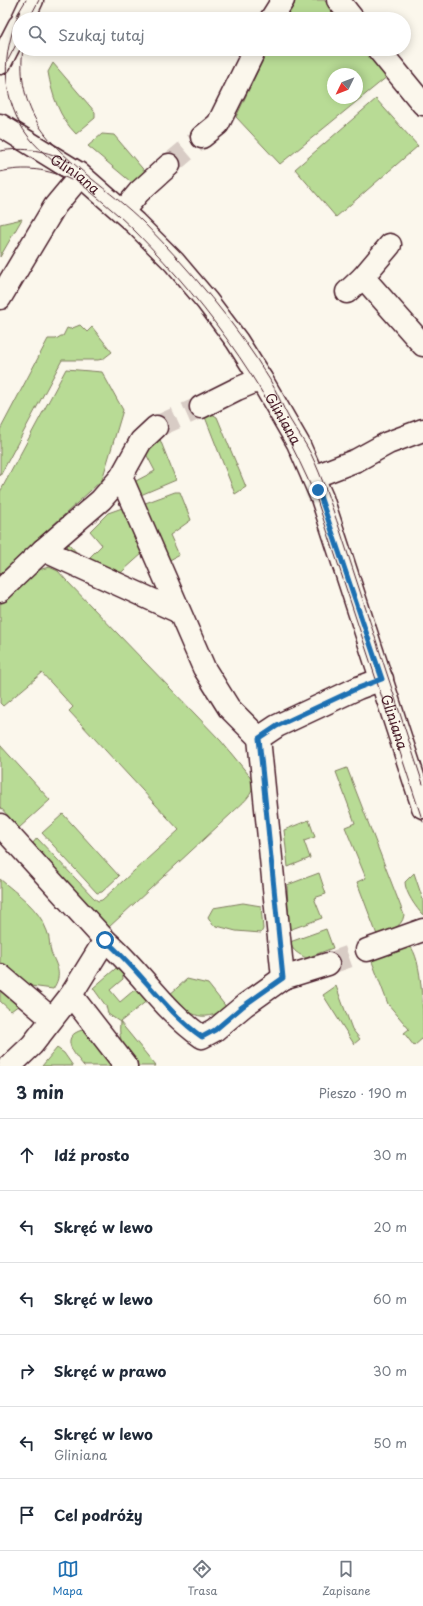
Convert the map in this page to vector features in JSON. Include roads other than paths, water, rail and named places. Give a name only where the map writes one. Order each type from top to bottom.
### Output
[{"type":"street","points":[[26,12],[32,0]]},
{"type":"street","points":[[275,12],[283,0]]},
{"type":"street","points":[[338,0],[347,12]]},
{"type":"street","points":[[1,60],[12,39]]},
{"type":"street","points":[[202,138],[218,124],[252,56]]},
{"type":"street","points":[[384,56],[423,104]]},
{"type":"street","name":"Gliniana","points":[[0,125],[80,176],[123,210],[174,262],[207,301],[237,341],[261,379],[298,443],[322,498],[423,807]]},
{"type":"street","points":[[123,210],[139,192],[169,165]]},
{"type":"street","points":[[0,298],[55,206],[80,176]]},
{"type":"street","points":[[390,245],[355,285],[423,345]]},
{"type":"street","points":[[202,407],[237,389],[261,379]]},
{"type":"street","points":[[0,591],[43,550],[101,500],[121,477],[141,441],[156,427]]},
{"type":"street","points":[[313,477],[357,460],[388,443],[423,430]]},
{"type":"street","points":[[121,477],[204,668],[229,708],[259,738],[283,978]]},
{"type":"street","points":[[43,550],[179,612]]},
{"type":"street","points":[[259,738],[277,726],[358,688],[382,679]]},
{"type":"street","points":[[0,825],[105,940],[123,955],[188,1028],[202,1037],[215,1030],[242,1007],[283,978],[328,964]]},
{"type":"street","points":[[367,950],[423,930]]},
{"type":"street","points":[[10,1066],[32,1045],[71,995],[105,940]]},
{"type":"street","points":[[0,975],[52,1019]]},
{"type":"street","points":[[71,995],[126,1066]]},
{"type":"tunnel","points":[[169,165],[202,137]]},
{"type":"tunnel","points":[[156,427],[201,407]]},
{"type":"tunnel","points":[[328,964],[367,950]]},
{"type":"tram line","points":[[19,12],[26,0]]},
{"type":"tram line","points":[[33,12],[39,0]]},
{"type":"tram line","points":[[12,33],[6,66],[7,80],[13,108],[23,129],[39,148],[51,159],[135,231],[191,292],[239,356],[281,425],[317,500],[423,822]]},
{"type":"tram line","points":[[8,60],[12,52]]},
{"type":"tram line","points":[[22,56],[24,90],[30,109],[40,127],[63,153],[144,223],[212,298],[242,338],[273,385],[284,409],[309,450],[323,482],[340,530],[423,784]]},
{"type":"tram line","points":[[0,151],[18,149],[36,150],[69,162]]},
{"type":"tram line","points":[[0,172],[18,169],[45,171],[71,180]]}]
